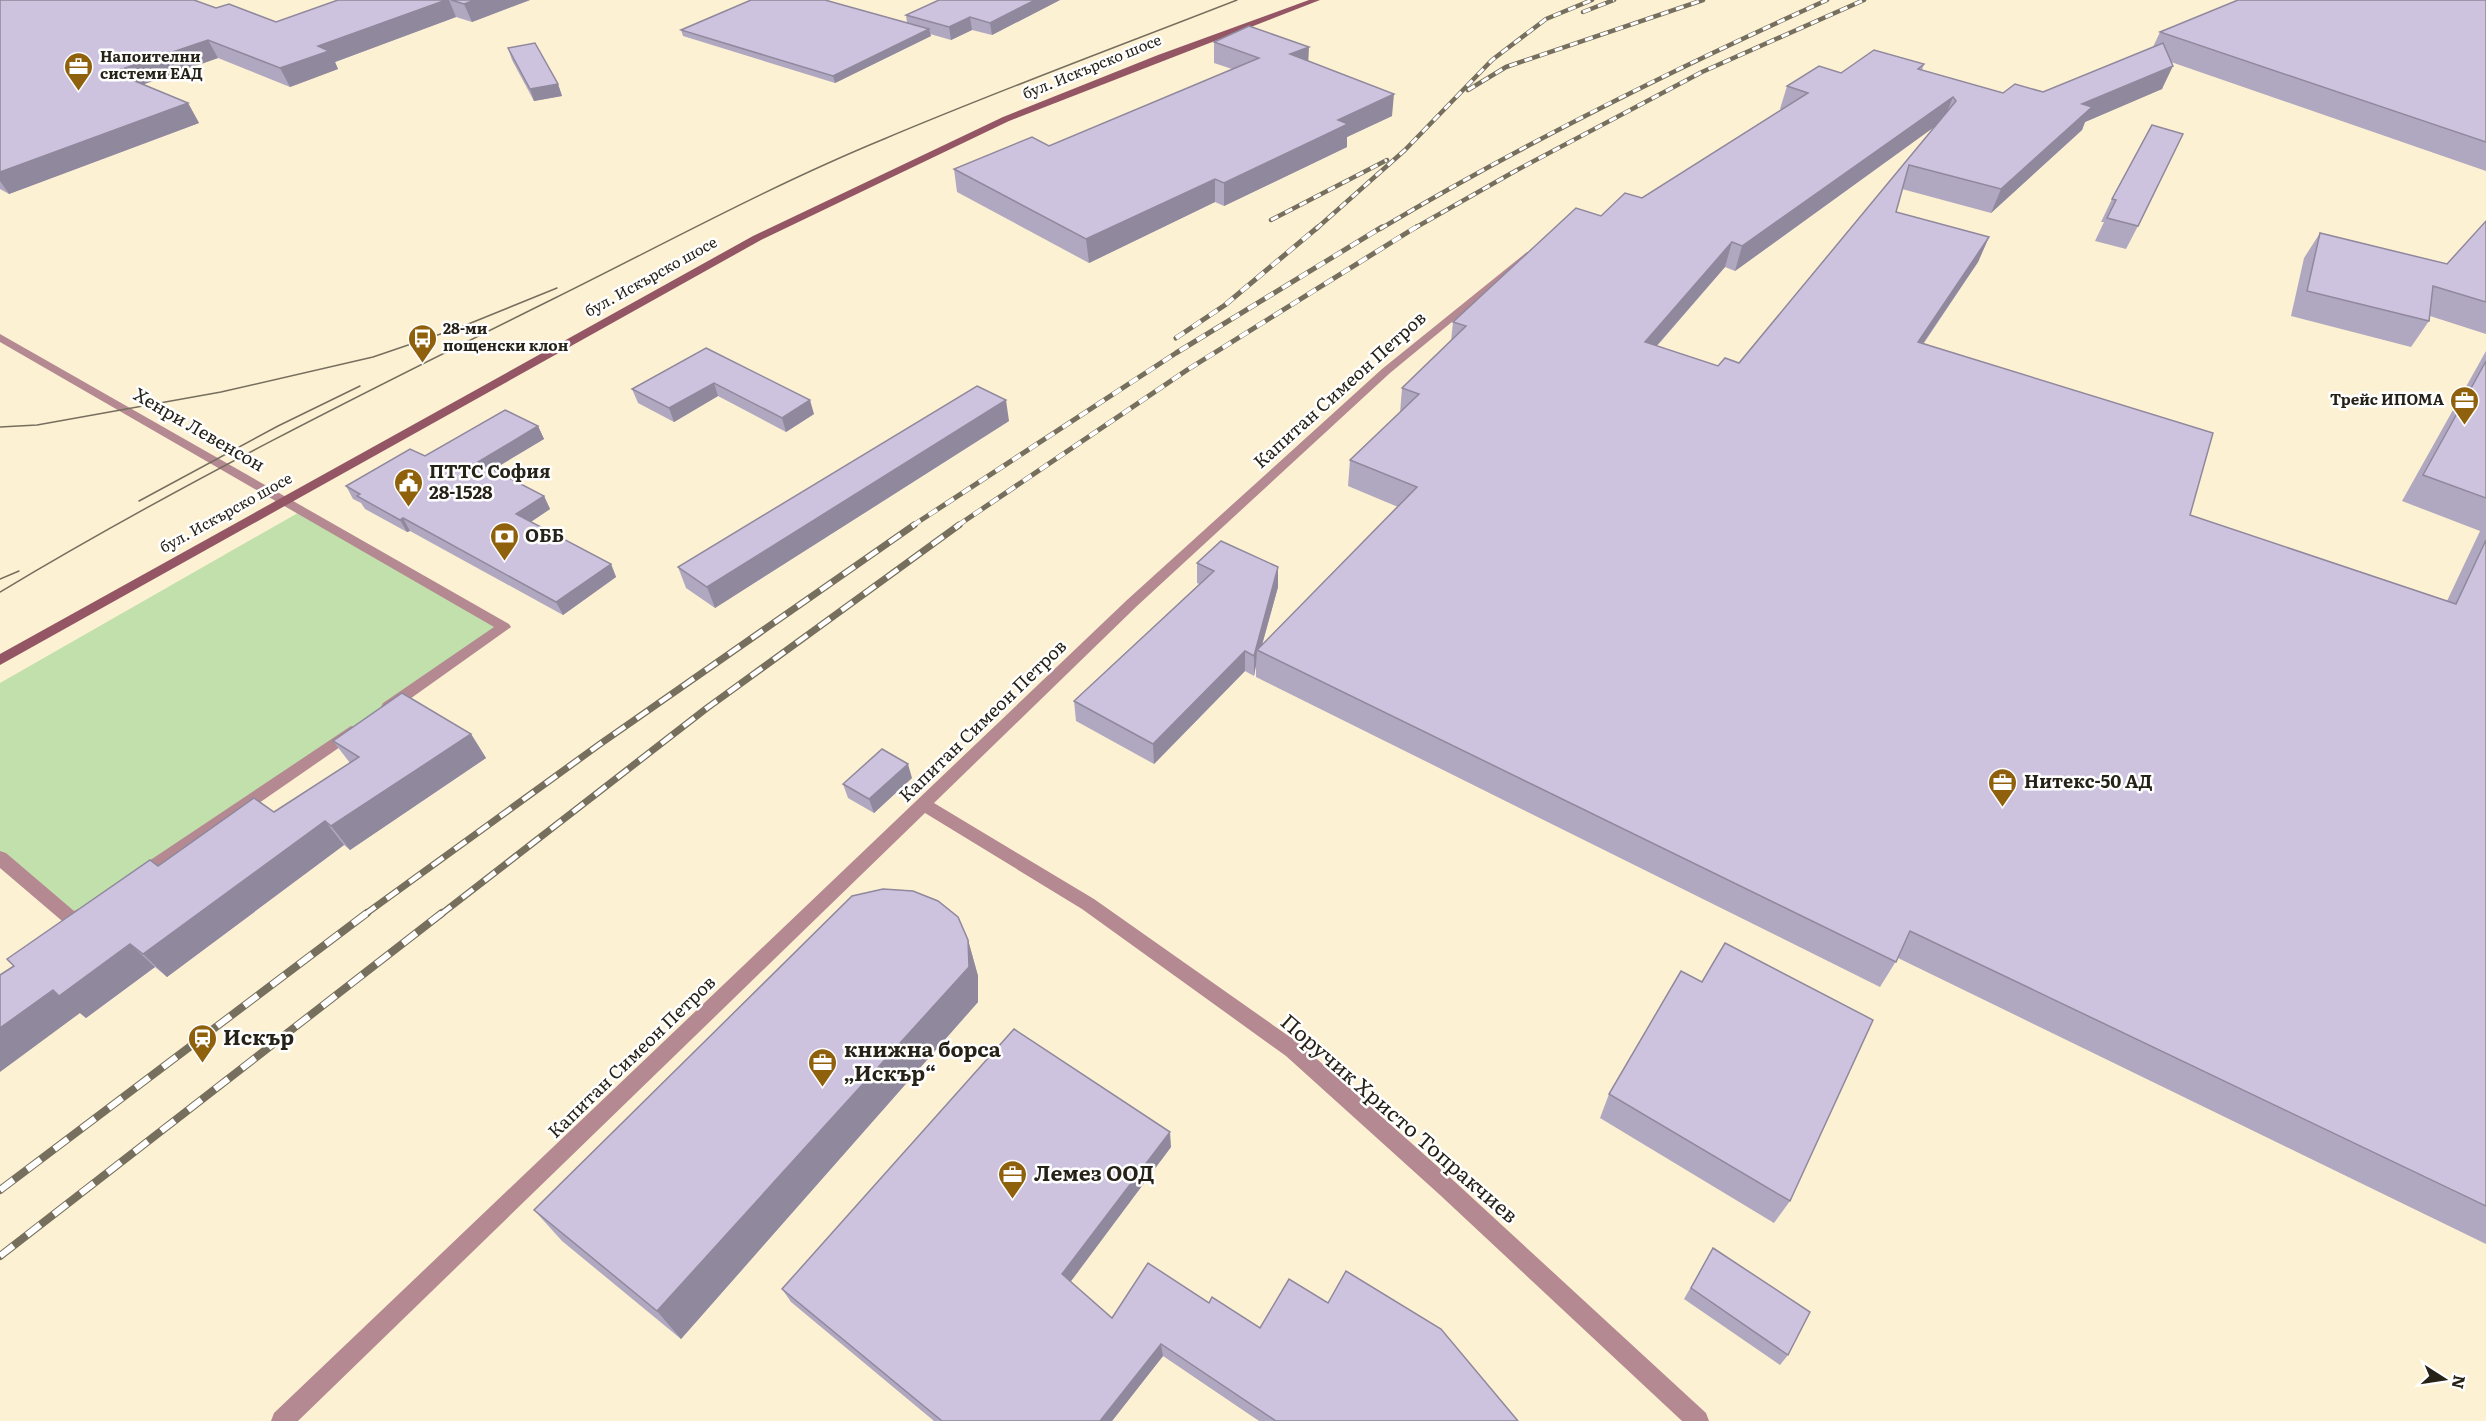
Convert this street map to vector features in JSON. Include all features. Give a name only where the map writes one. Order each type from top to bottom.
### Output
[{"type":"main road","name":"бул. Искърско шосе","points":[[0,660],[285,499],[757,238],[1006,119],[1161,57],[1316,0]]},
{"type":"street","name":"Капитан Симеон Петров","points":[[282,1421],[925,805],[1132,603],[1386,371],[1541,244]]},
{"type":"street","name":"Хенри Левенсон","points":[[0,337],[504,627],[131,882]]},
{"type":"street","name":"Поручик Христо Топракчиев","points":[[925,805],[1088,904],[1293,1050],[1447,1188],[1698,1421]]},
{"type":"street","points":[[0,858],[74,921],[93,908]]},
{"type":"green space","points":[[303,510],[504,627],[74,921],[0,857],[0,683]]},
{"type":"building","points":[[0,0],[194,0],[216,8],[229,4],[276,22],[338,0],[446,0],[318,46],[329,51],[280,68],[208,40],[113,72],[188,103],[0,172]]},
{"type":"building","points":[[451,0],[475,0],[464,4]]},
{"type":"building","points":[[751,0],[825,0],[929,29],[833,76],[681,30]]},
{"type":"building","points":[[939,0],[1035,0],[990,23],[970,17],[949,27],[906,15]]},
{"type":"building","points":[[2238,0],[2486,0],[2486,142],[2160,32]]},
{"type":"building","points":[[1249,26],[1309,47],[1290,54],[1394,94],[1338,120],[1348,124],[1224,183],[1215,179],[1086,239],[954,169],[1032,137],[1049,146],[1259,58],[1214,42]]},
{"type":"building","points":[[535,43],[558,84],[530,89],[508,48]]},
{"type":"building","name":"Нитекс-50 АД","points":[[2163,43],[2173,66],[2082,104],[2092,107],[2001,189],[1909,165],[1896,212],[1989,237],[1918,342],[2213,433],[2190,515],[2456,604],[2486,540],[2486,1206],[1910,931],[1896,962],[1257,650],[1417,487],[1350,460],[1419,394],[1402,388],[1466,326],[1453,322],[1576,208],[1601,216],[1625,193],[1642,198],[1808,93],[1787,86],[1819,66],[1841,73],[1874,50],[1924,64],[1918,69],[2003,93],[2015,84],[2043,92]],"holes":[[[1953,97],[1956,101],[1739,363],[1725,358],[1718,366],[1645,342],[1732,242],[1742,246]]]},
{"type":"building","points":[[2152,125],[2183,134],[2138,226],[2107,218],[2116,200],[2112,199]]},
{"type":"building","points":[[2486,221],[2486,302],[2433,286],[2429,321],[2307,291],[2320,233],[2447,264]]},
{"type":"building","points":[[706,348],[810,400],[782,418],[714,383],[669,408],[632,389]]},
{"type":"building","points":[[2486,361],[2486,498],[2423,475]]},
{"type":"building","points":[[977,386],[1006,400],[707,587],[678,567]]},
{"type":"building","points":[[505,410],[538,426],[478,462],[544,496],[516,514],[611,564],[556,602],[403,518],[400,520],[357,496],[360,494],[346,486],[410,449],[425,456]]},
{"type":"building","points":[[1221,541],[1278,567],[1254,656],[1245,651],[1153,744],[1074,701],[1214,571],[1197,563]]},
{"type":"building","points":[[402,693],[471,734],[331,826],[325,821],[143,954],[130,944],[59,996],[53,990],[0,1028],[0,975],[14,966],[7,959],[150,860],[158,866],[254,798],[274,812],[359,757],[333,741]]},
{"type":"building","points":[[882,749],[908,764],[869,799],[843,784]]},
{"type":"building","points":[[883,889],[913,891],[938,901],[958,917],[968,940],[969,967],[657,1311],[534,1210],[852,896]]},
{"type":"building","points":[[1725,943],[1873,1020],[1790,1201],[1609,1094],[1681,971],[1702,982]]},
{"type":"building","points":[[1014,1029],[1170,1132],[1062,1274],[1112,1318],[1148,1263],[1209,1303],[1212,1297],[1260,1328],[1289,1279],[1328,1303],[1346,1271],[1441,1329],[1518,1421],[1276,1421],[1161,1344],[1100,1421],[942,1421],[782,1289]]},
{"type":"building","points":[[1713,1248],[1810,1312],[1788,1355],[1691,1288]]},
{"type":"tram line","points":[[0,592],[274,439],[759,195],[928,121],[1237,0]]},
{"type":"tram line","points":[[0,427],[37,425],[221,392],[373,357],[461,327],[557,288]]},
{"type":"tram line","points":[[139,501],[278,426],[360,386]]},
{"type":"tram line","points":[[0,579],[19,571]]},
{"type":"railway","points":[[1316,229],[1405,150],[1492,60],[1546,19],[1592,0]]},
{"type":"railway","points":[[1583,12],[1614,0]]},
{"type":"railway","points":[[1468,90],[1506,67],[1703,0]]},
{"type":"railway","points":[[1380,229],[1434,197],[1600,108],[1827,0]]},
{"type":"railway","points":[[1413,229],[1517,170],[1702,72],[1864,0]]},
{"type":"railway","points":[[1271,220],[1387,160]]},
{"type":"railway","points":[[1176,338],[1225,305],[1318,227]]},
{"type":"railway","points":[[912,526],[1176,353],[1382,227]]},
{"type":"railway","points":[[957,526],[1187,370],[1416,227]]},
{"type":"railway","points":[[364,915],[600,744],[914,525]]},
{"type":"railway","points":[[440,915],[707,708],[959,525]]},
{"type":"railway","points":[[0,1190],[367,913]]},
{"type":"railway","points":[[0,1256],[442,913]]},
{"type":"place","name":"Напоителни системи ЕАД","points":[[79,92]]},
{"type":"place","name":"28-ми пощенски клон","points":[[422,364]]},
{"type":"place","name":"Трейс ИПОМА","points":[[2465,426]]},
{"type":"place","name":"ПТТС София 28-1528","points":[[408,508]]},
{"type":"place","name":"ОББ","points":[[504,562]]},
{"type":"place","name":"Нитекс-50 АД","points":[[2003,808]]},
{"type":"place","name":"Искър","points":[[202,1064]]},
{"type":"place","name":"книжна борса „Искър“","points":[[823,1088]]},
{"type":"place","name":"Лемез ООД","points":[[1013,1200]]}]
